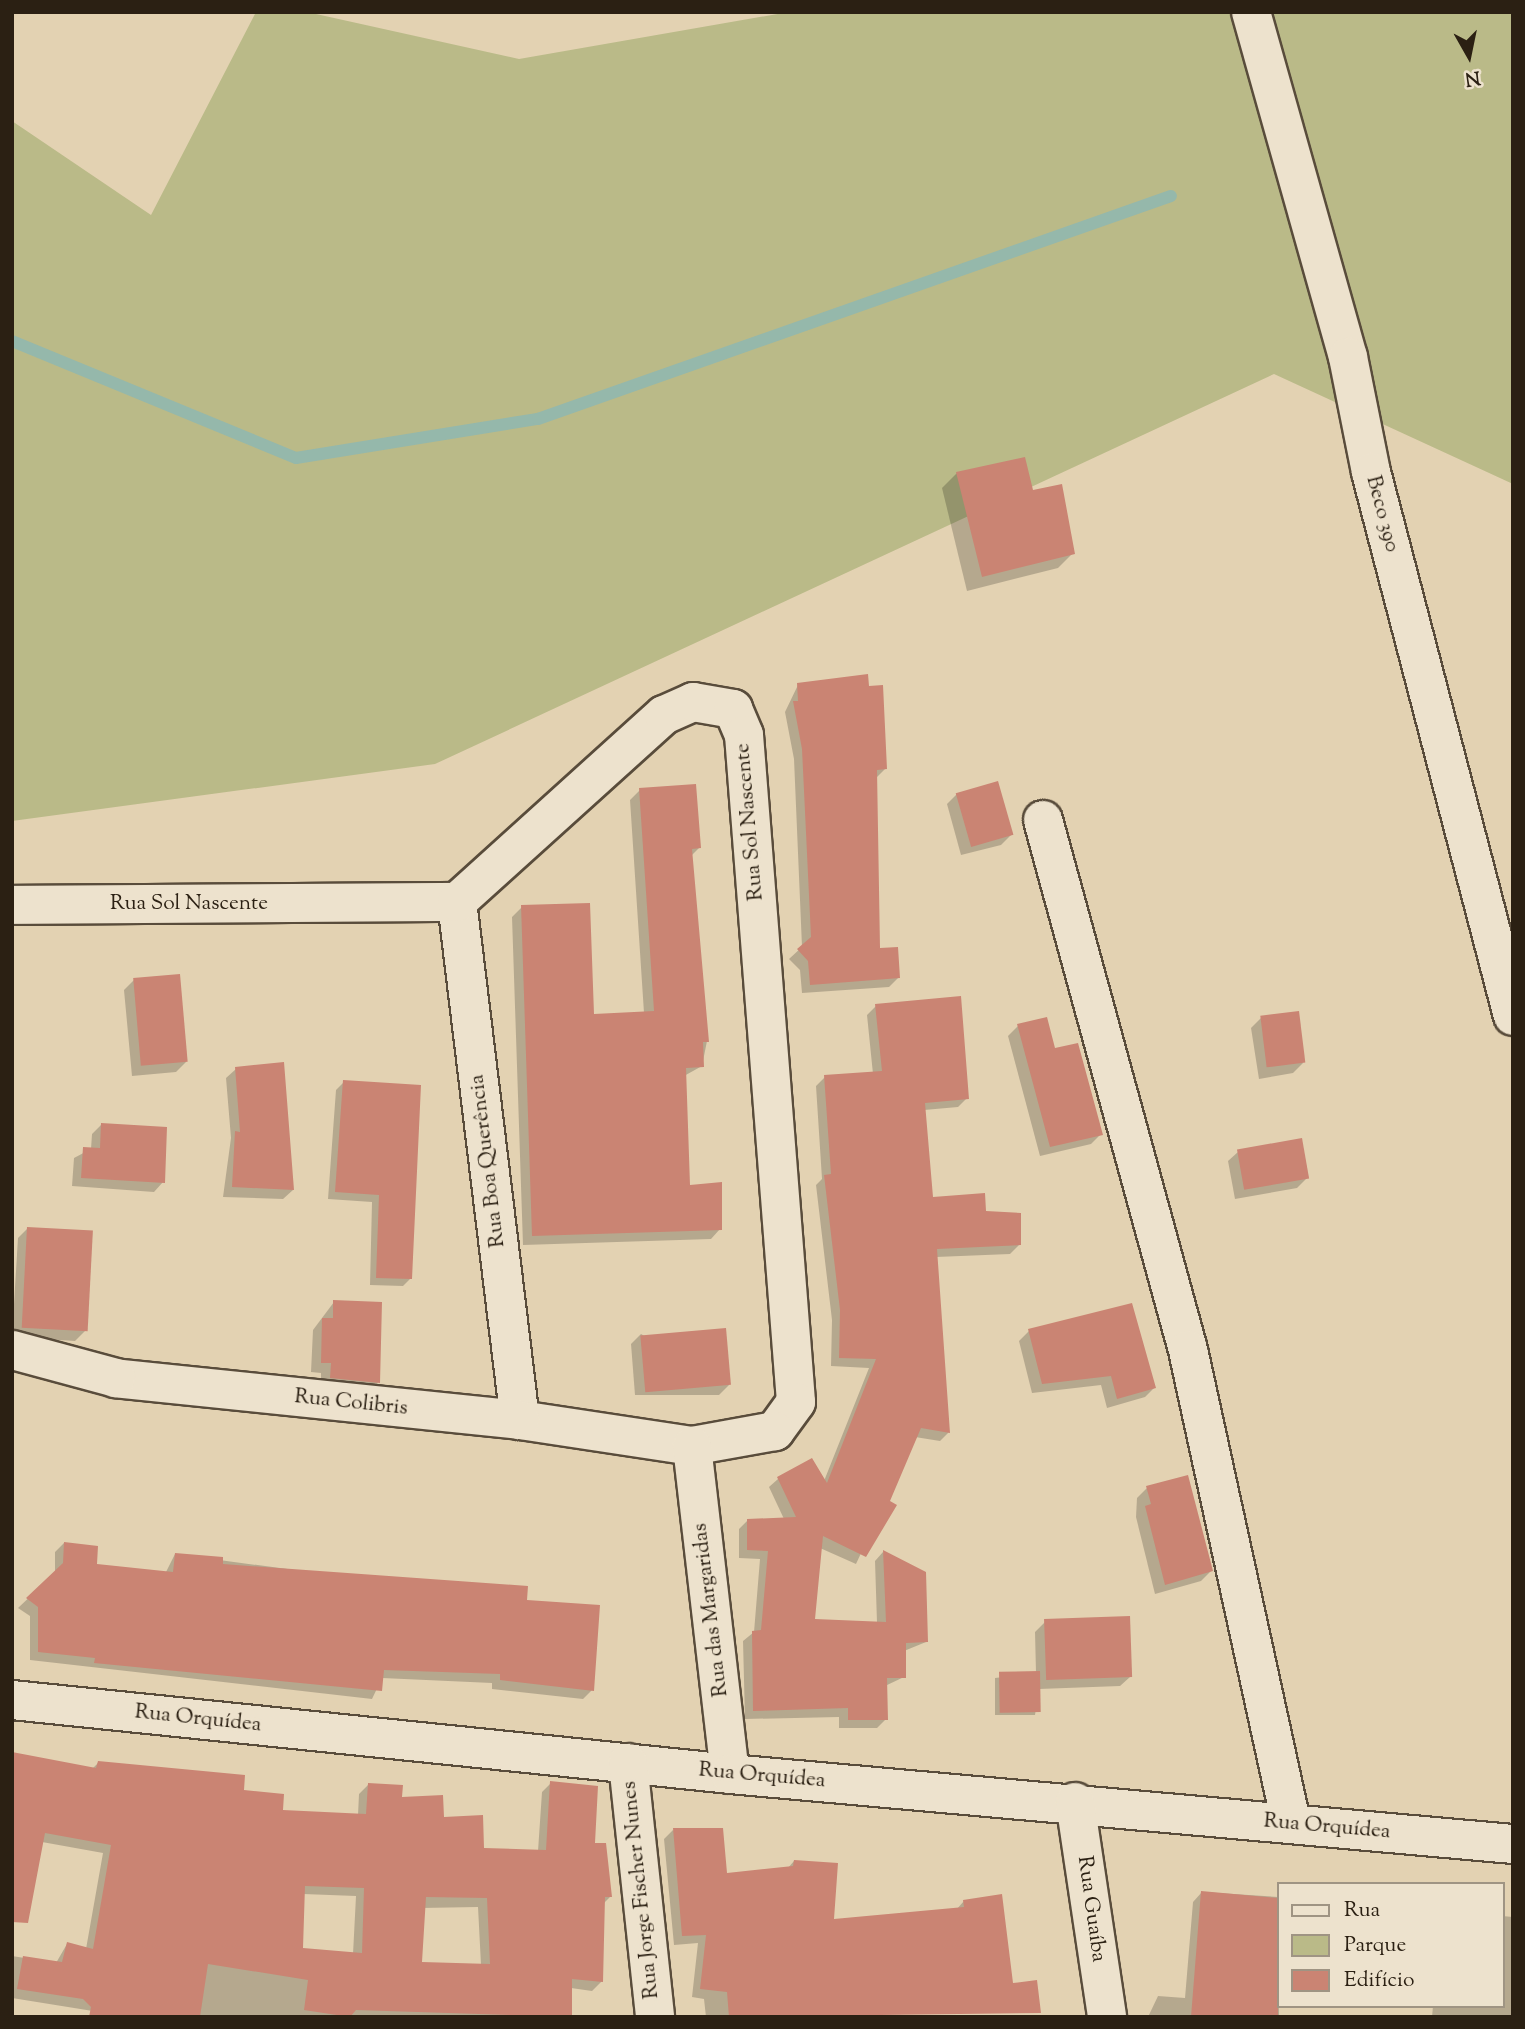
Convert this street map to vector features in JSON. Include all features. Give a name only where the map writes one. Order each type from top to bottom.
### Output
[{"type":"street","name":"Beco 390","points":[[1251,12],[1348,357],[1371,472],[1513,1016]]},
{"type":"street","name":"Rua Sol Nascente","points":[[12,905],[457,902],[664,715],[693,702],[733,709],[744,735],[796,1402],[775,1431],[692,1446]]},
{"type":"street","points":[[1044,820],[1188,1350],[1291,1823]]},
{"type":"street","name":"Rua Boa Querência","points":[[457,902],[520,1420]]},
{"type":"street","name":"Rua Colibris","points":[[12,1350],[116,1378],[520,1420],[692,1446]]},
{"type":"street","name":"Rua das Margaridas","points":[[692,1446],[730,1774]]},
{"type":"street","name":"Rua Orquídea","points":[[12,1700],[730,1774],[1075,1802],[1513,1844]]},
{"type":"street","name":"Rua Jorge Fischer Nunes","points":[[628,1763],[655,2017]]},
{"type":"street","name":"Rua Guaíba","points":[[1075,1802],[1107,2017]]},
{"type":"green space","points":[[256,12],[307,12],[519,59],[789,12],[1513,12],[1513,484],[1274,374],[435,764],[12,821],[12,121],[151,215]]},
{"type":"building","points":[[1025,457],[1033,490],[1062,484],[1075,554],[982,577],[956,472]]},
{"type":"building","points":[[868,674],[869,686],[883,685],[887,769],[877,770],[880,948],[898,947],[900,978],[810,985],[808,961],[797,949],[811,937],[802,749],[793,701],[798,701],[797,683]]},
{"type":"building","points":[[998,781],[1013,835],[971,847],[956,793]]},
{"type":"building","points":[[696,784],[701,848],[692,849],[709,1042],[703,1042],[704,1067],[686,1068],[690,1185],[722,1182],[722,1230],[532,1236],[521,905],[590,903],[594,1014],[654,1011],[639,788]]},
{"type":"building","points":[[180,974],[188,1062],[141,1066],[133,978]]},
{"type":"building","points":[[961,996],[969,1099],[925,1103],[933,1197],[985,1193],[986,1211],[1021,1213],[1021,1245],[937,1249],[950,1433],[921,1428],[890,1501],[897,1505],[866,1557],[823,1536],[815,1619],[886,1622],[883,1550],[926,1572],[928,1642],[906,1643],[906,1678],[887,1678],[888,1720],[848,1720],[848,1708],[753,1711],[752,1631],[761,1630],[768,1551],[747,1550],[747,1519],[796,1517],[777,1477],[812,1458],[827,1483],[876,1359],[839,1358],[840,1310],[824,1175],[831,1174],[824,1075],[882,1071],[875,1004]]},
{"type":"building","points":[[1299,1011],[1305,1063],[1267,1067],[1260,1016]]},
{"type":"building","points":[[1047,1017],[1055,1048],[1078,1043],[1103,1135],[1050,1147],[1017,1024]]},
{"type":"building","points":[[284,1062],[294,1190],[232,1187],[235,1131],[240,1132],[235,1067]]},
{"type":"building","points":[[343,1080],[421,1085],[412,1279],[376,1278],[379,1195],[335,1192]]},
{"type":"building","points":[[101,1123],[167,1127],[165,1183],[81,1178],[83,1147],[100,1148]]},
{"type":"building","points":[[1302,1138],[1309,1178],[1244,1190],[1237,1149]]},
{"type":"building","points":[[27,1227],[93,1230],[88,1331],[22,1328]]},
{"type":"building","points":[[333,1300],[382,1302],[380,1383],[330,1378],[331,1363],[321,1363],[322,1318],[333,1318]]},
{"type":"building","points":[[1132,1303],[1156,1388],[1117,1399],[1111,1376],[1042,1384],[1028,1329]]},
{"type":"building","points":[[726,1328],[731,1385],[645,1392],[640,1335]]},
{"type":"building","points":[[1188,1475],[1213,1571],[1165,1585],[1145,1506],[1151,1504],[1146,1486]]},
{"type":"building","points":[[64,1542],[98,1546],[97,1564],[173,1572],[175,1553],[223,1557],[223,1564],[528,1586],[527,1600],[600,1605],[594,1691],[500,1680],[500,1674],[384,1670],[382,1691],[94,1663],[95,1658],[38,1652],[38,1607],[26,1598],[63,1563]]},
{"type":"building","points":[[1130,1616],[1132,1677],[1046,1680],[1044,1619]]},
{"type":"building","points":[[1040,1671],[1041,1712],[1000,1713],[999,1672]]},
{"type":"building","points":[[12,1752],[96,1768],[98,1761],[245,1775],[244,1790],[284,1794],[283,1810],[366,1814],[368,1783],[403,1785],[402,1797],[443,1795],[444,1817],[483,1815],[484,1848],[546,1850],[550,1781],[598,1786],[595,1843],[606,1843],[612,1897],[605,1897],[603,1982],[572,1979],[572,2017],[356,2010],[350,2017],[304,2010],[308,1980],[208,1964],[200,2017],[89,2017],[91,2007],[83,1999],[17,1989],[23,1956],[62,1962],[67,1942],[93,1949],[111,1845],[45,1833],[28,1923],[12,1922]],"holes":[[[305,1886],[364,1888],[362,1953],[303,1948]],[[426,1897],[487,1898],[490,1964],[422,1962]]]},
{"type":"building","points":[[673,1828],[723,1828],[727,1873],[793,1866],[794,1860],[838,1863],[834,1919],[964,1907],[963,1900],[1002,1894],[1013,1983],[1037,1980],[1041,2013],[729,2017],[727,1992],[700,1989],[706,1935],[682,1936]]},
{"type":"building","points":[[1201,1891],[1276,1898],[1278,2017],[1191,2017]]},
{"type":"waterway","points":[[12,341],[296,458],[538,419],[1171,196]]}]
